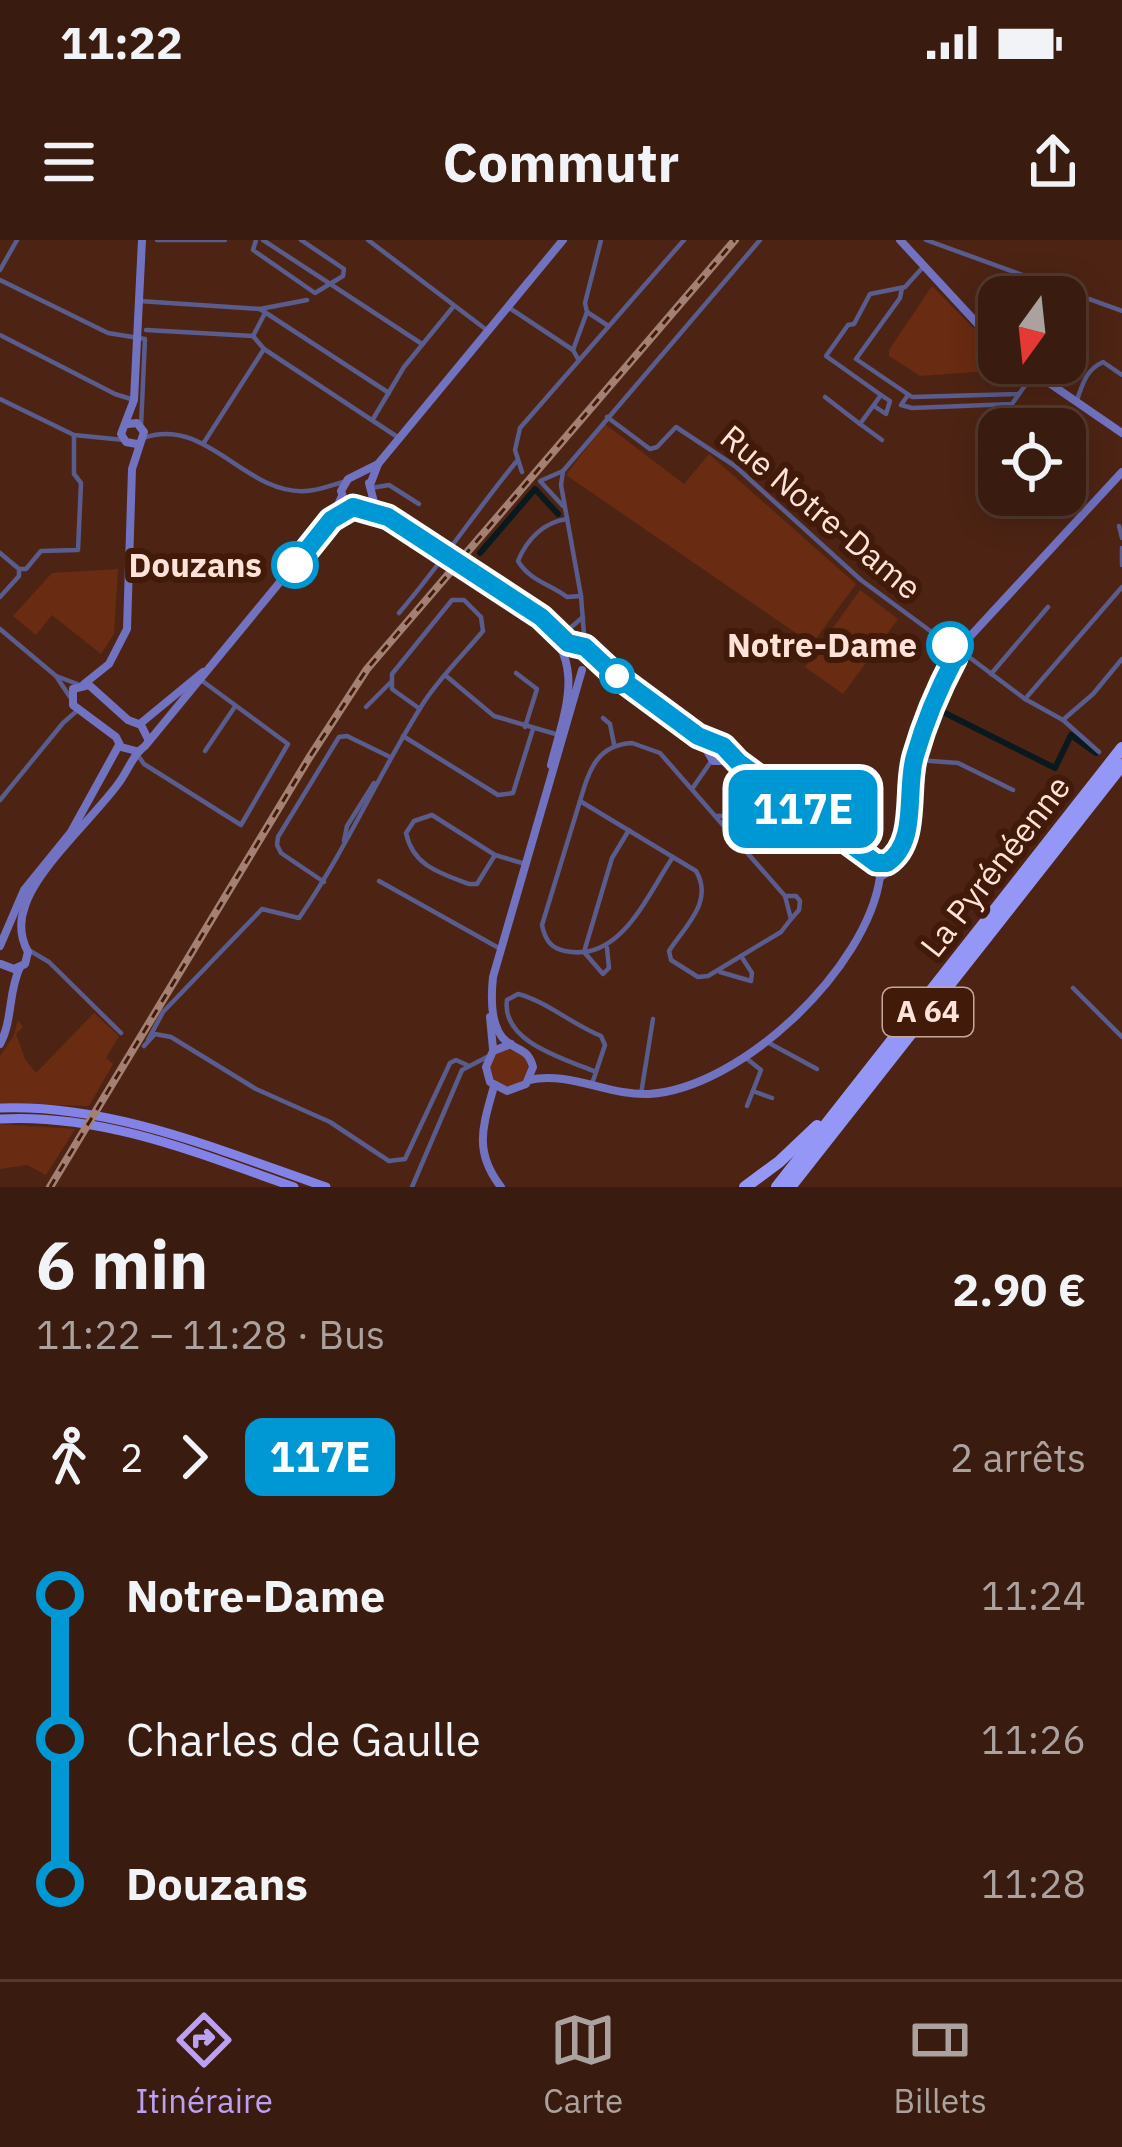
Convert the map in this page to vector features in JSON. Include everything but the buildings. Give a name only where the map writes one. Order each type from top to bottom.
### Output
[{"type":"highway","name":"La Pyrénéenne","points":[[790,1187],[1105,786],[1122,744]]},
{"type":"highway","name":"La Pyrénéenne","points":[[777,1187],[1113,763]]},
{"type":"highway","points":[[746,1187],[854,1090]]},
{"type":"main road","points":[[0,1040],[22,966],[22,919],[31,892],[118,785],[136,753],[331,520],[345,482],[378,464],[563,240]]},
{"type":"main road","points":[[901,241],[978,324]]},
{"type":"main road","points":[[132,469],[121,439],[134,400],[141,334],[142,244]]},
{"type":"main road","points":[[1048,384],[1122,437]]},
{"type":"main road","points":[[81,709],[94,704],[103,671],[127,628],[132,469],[141,432],[134,400]]},
{"type":"main road","points":[[128,424],[141,432]]},
{"type":"main road","points":[[121,439],[141,432]]},
{"type":"main road","points":[[331,520],[356,507],[371,489],[378,464]]},
{"type":"main road","points":[[881,863],[901,850],[914,759],[930,707],[961,652],[1122,474]]},
{"type":"main road","points":[[357,477],[371,489],[388,517]]},
{"type":"main road","points":[[342,495],[356,507],[388,517],[537,615],[717,753],[738,762],[888,872],[880,877],[858,936],[814,995],[769,1043],[746,1058],[674,1090],[641,1094],[570,1080],[529,1080]]},
{"type":"main road","points":[[500,1187],[485,1162],[479,1139],[491,1082],[487,994],[496,947],[571,690],[564,653],[537,615]]},
{"type":"main road","points":[[950,645],[957,641],[961,652]]},
{"type":"main road","points":[[564,653],[581,648]]},
{"type":"main road","points":[[491,1082],[507,1091],[529,1080],[532,1063],[528,1054],[500,1033],[493,977],[557,734],[584,669],[581,648]]},
{"type":"main road","points":[[139,724],[218,659]]},
{"type":"main road","points":[[569,669],[603,669],[617,676]]},
{"type":"main road","points":[[103,671],[82,684],[71,699],[136,753]]},
{"type":"main road","points":[[82,684],[139,724],[148,740]]},
{"type":"main road","points":[[25,946],[3,944],[24,890],[71,832],[117,741],[117,728],[128,720]]},
{"type":"main road","points":[[1,963],[10,969],[22,966]]},
{"type":"main road","points":[[0,1040],[8,988],[1,963]]},
{"type":"main road","points":[[490,1054],[512,1044]]},
{"type":"main road","points":[[532,1063],[570,1080]]},
{"type":"main road","points":[[482,1123],[507,1091]]},
{"type":"main road","points":[[0,1108],[182,1138],[326,1187]]},
{"type":"main road","points":[[0,1119],[81,1118]]},
{"type":"main road","points":[[96,1121],[294,1187]]},
{"type":"street","points":[[0,270],[17,240]]},
{"type":"street","points":[[157,240],[225,240]]},
{"type":"street","points":[[301,240],[344,269],[344,277],[332,283],[315,293],[253,250],[260,240],[332,283],[422,344]]},
{"type":"street","points":[[368,240],[488,331]]},
{"type":"street","points":[[573,350],[587,311],[601,240]]},
{"type":"street","points":[[667,240],[678,247]]},
{"type":"street","points":[[522,472],[514,441],[520,428],[684,240]]},
{"type":"street","points":[[565,508],[540,482],[542,478],[563,471],[760,240]]},
{"type":"street","points":[[926,240],[1122,310]]},
{"type":"street","points":[[924,266],[902,288],[900,298],[856,359],[908,395],[1019,394]]},
{"type":"street","points":[[0,280],[108,333],[253,336],[264,349],[399,438]]},
{"type":"street","points":[[902,288],[870,294],[854,324],[848,325],[826,356],[890,404],[912,408],[1012,404],[1026,384]]},
{"type":"street","points":[[253,336],[269,304],[307,300]]},
{"type":"street","points":[[139,301],[262,311],[389,393]]},
{"type":"street","points":[[373,419],[454,305]]},
{"type":"street","points":[[508,307],[573,350],[578,360]]},
{"type":"street","points":[[587,311],[608,326]]},
{"type":"street","points":[[141,334],[146,339],[141,432],[175,434],[203,444],[264,483],[304,491],[345,482]]},
{"type":"street","points":[[0,335],[134,400]]},
{"type":"street","points":[[203,444],[264,349]]},
{"type":"street","points":[[1076,403],[1094,367],[1103,362],[1122,375]]},
{"type":"street","points":[[860,424],[881,395]]},
{"type":"street","points":[[901,405],[908,395]]},
{"type":"street","points":[[825,397],[882,440]]},
{"type":"street","points":[[2,403],[74,435],[121,439]]},
{"type":"street","points":[[874,406],[886,414],[890,404]]},
{"type":"street","name":"Rue Notre-Dame","points":[[607,417],[648,448],[658,447],[676,427],[708,446],[861,580],[950,645]]},
{"type":"street","points":[[0,553],[19,569],[47,549],[78,550],[81,482],[74,474],[74,435]]},
{"type":"street","points":[[399,613],[516,463]]},
{"type":"street","points":[[563,471],[581,596],[581,648]]},
{"type":"street","points":[[371,489],[389,485],[419,504]]},
{"type":"street","points":[[328,486],[342,495]]},
{"type":"street","points":[[567,519],[546,524],[527,543],[519,564],[537,582],[552,585],[567,597],[581,596]]},
{"type":"street","points":[[1119,526],[1122,538]]},
{"type":"street","points":[[1122,548],[1122,565]]},
{"type":"street","points":[[2,592],[19,576],[19,569]]},
{"type":"street","points":[[1025,699],[1122,586]]},
{"type":"street","points":[[366,707],[390,683],[393,670],[452,600],[464,600],[481,617],[483,631],[420,709],[299,918],[262,909],[164,1012],[146,1043],[159,1034],[171,1036],[256,1088],[339,1127],[389,1161],[405,1159],[450,1063],[456,1060],[491,1082]]},
{"type":"street","points":[[992,674],[1048,607]]},
{"type":"street","points":[[547,622],[569,629],[583,617]]},
{"type":"street","points":[[0,628],[56,676],[71,699],[63,723]]},
{"type":"street","points":[[961,652],[1025,699],[1063,720],[1113,763]]},
{"type":"street","points":[[1063,720],[1122,659]]},
{"type":"street","points":[[403,736],[498,795],[508,796],[513,793],[537,689],[516,673]]},
{"type":"street","points":[[445,675],[494,716],[557,734]]},
{"type":"street","points":[[56,676],[82,684]]},
{"type":"street","points":[[136,753],[144,764],[242,825],[288,744],[201,680]]},
{"type":"street","points":[[390,683],[394,692],[420,709]]},
{"type":"street","points":[[205,752],[234,708]]},
{"type":"street","points":[[0,800],[63,723],[81,709]]},
{"type":"street","points":[[603,718],[610,724],[614,744]]},
{"type":"street","points":[[324,882],[281,853],[277,840],[339,737],[350,736],[390,757]]},
{"type":"street","points":[[673,857],[620,937],[607,948],[584,952],[555,948],[546,940],[542,925],[590,767],[614,744],[632,743],[660,753],[784,896],[790,919]]},
{"type":"street","points":[[692,789],[717,753]]},
{"type":"street","points":[[914,759],[958,763],[1013,790]]},
{"type":"street","points":[[580,801],[696,871],[703,898],[669,951],[671,959],[698,977],[781,932],[799,910],[800,901],[784,896]]},
{"type":"street","points":[[495,856],[477,884],[469,884],[425,866],[410,851],[406,833],[414,821],[432,814],[495,856],[522,863]]},
{"type":"street","points":[[716,816],[748,818],[741,846]]},
{"type":"street","points":[[584,952],[612,858],[629,830]]},
{"type":"street","points":[[379,881],[496,947]]},
{"type":"street","points":[[25,946],[121,1033]]},
{"type":"street","points":[[584,952],[596,970],[605,974],[607,948]]},
{"type":"street","points":[[718,970],[751,981],[752,973],[741,956]]},
{"type":"street","points":[[22,966],[45,960]]},
{"type":"street","points":[[1073,988],[1122,1037]]},
{"type":"street","points":[[592,1084],[596,1072],[605,1045],[602,1036],[571,1024],[531,998],[518,994],[507,1000],[505,1010],[517,1032],[542,1049],[596,1072]]},
{"type":"street","points":[[641,1094],[653,1018]]},
{"type":"street","points":[[769,1043],[817,1069]]},
{"type":"street","points":[[412,1187],[464,1068],[490,1054]]},
{"type":"street","points":[[746,1058],[761,1070],[748,1106]]},
{"type":"street","points":[[753,1091],[772,1098]]},
{"type":"shaded area","points":[[932,286],[978,333],[978,372],[920,376],[889,356]]},
{"type":"shaded area","points":[[605,424],[684,484],[709,454],[856,584],[812,644],[566,475]]},
{"type":"shaded area","points":[[118,569],[114,634],[101,654],[52,615],[36,635],[13,616],[52,573]]},
{"type":"shaded area","points":[[860,590],[898,619],[843,694],[805,667]]},
{"type":"shaded area","points":[[94,1013],[119,1036],[106,1058],[113,1064],[89,1106],[0,1103],[0,1056],[18,1020],[23,1027],[16,1034],[36,1073]]},
{"type":"shaded area","points":[[509,1049],[523,1054],[528,1068],[523,1082],[509,1087],[495,1082],[490,1068],[495,1054]]},
{"type":"shaded area","points":[[0,1124],[75,1129],[46,1175],[27,1165],[0,1169]]},
{"type":"waterway","points":[[480,553],[535,489],[558,514]]},
{"type":"waterway","points":[[937,709],[1055,768],[1071,735],[1096,753]]},
{"type":"railway","points":[[50,1187],[367,669],[735,240]]},
{"type":"bus line","name":"117E","points":[[295,565],[331,520],[353,507],[388,517],[541,617],[568,643],[585,647],[614,674],[698,736],[723,746],[876,863],[887,863],[901,850],[907,830],[909,779],[930,707],[955,658],[949,653],[950,645]]},
{"type":"place","name":"Douzans","points":[[295,565]]},
{"type":"place","name":"Notre-Dame","points":[[950,645]]}]
